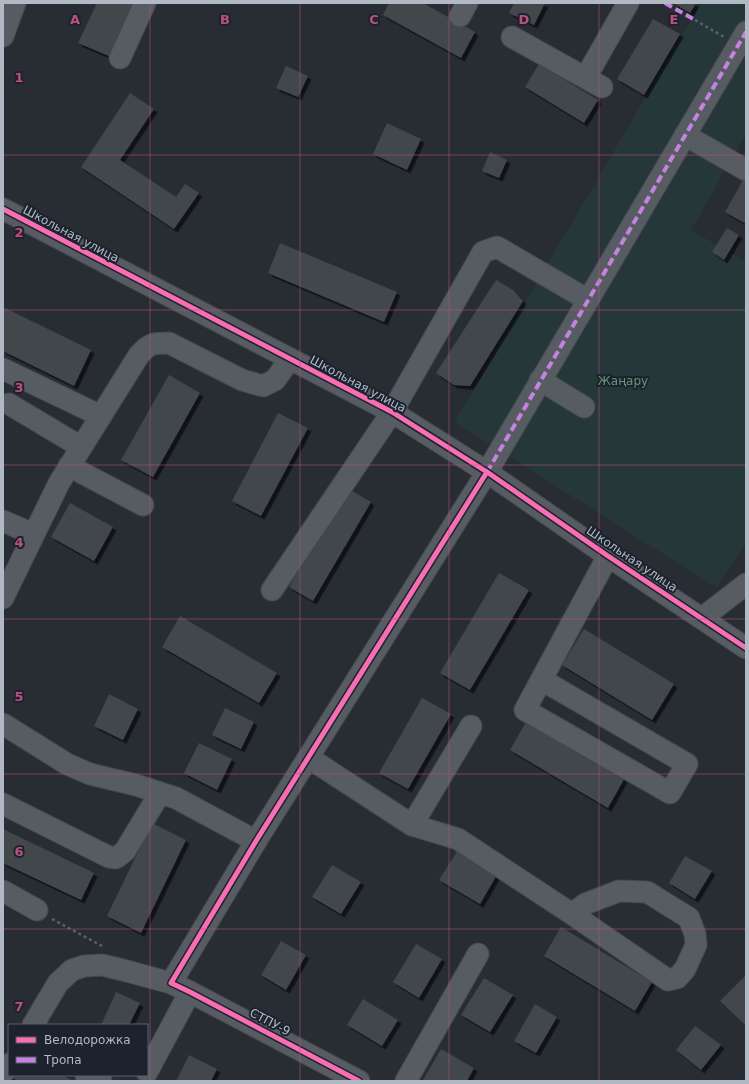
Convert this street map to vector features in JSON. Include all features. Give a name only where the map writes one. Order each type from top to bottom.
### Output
[{"type":"street","points":[[120,58],[145,3]]},
{"type":"street","points":[[512,37],[594,82],[628,3]]},
{"type":"street","points":[[171,983],[256,841],[487,472],[742,38]]},
{"type":"street","points":[[685,135],[746,170]]},
{"type":"street","name":"Школьная улица","points":[[3,209],[392,412],[487,472],[608,556],[746,648]]},
{"type":"street","points":[[272,590],[392,412],[483,252],[497,247],[588,300]]},
{"type":"street","points":[[3,598],[59,483],[139,355],[147,345],[169,343],[242,380],[263,386],[275,380],[290,359]]},
{"type":"street","points":[[3,369],[101,416]]},
{"type":"street","points":[[3,369],[12,387],[12,394],[6,409],[81,448]]},
{"type":"street","points":[[540,380],[584,407]]},
{"type":"street","points":[[69,466],[143,505]]},
{"type":"street","points":[[3,521],[33,534]]},
{"type":"street","points":[[542,680],[687,764],[670,793],[525,710],[608,556]]},
{"type":"street","points":[[702,618],[746,584]]},
{"type":"street","points":[[3,724],[67,764],[90,774],[136,785],[176,798],[256,841]]},
{"type":"street","points":[[412,825],[471,726]]},
{"type":"street","points":[[309,758],[412,825],[458,839],[572,914],[668,980],[677,978],[685,969],[696,945],[695,934],[689,918],[647,892],[619,891],[584,904],[572,914]]},
{"type":"street","points":[[3,804],[109,857],[116,858],[125,851],[160,793]]},
{"type":"street","points":[[3,890],[37,910]]},
{"type":"street","points":[[406,1081],[478,954]]},
{"type":"street","name":"СТПУ-9","points":[[34,1024],[58,983],[72,970],[84,966],[102,965],[171,983],[359,1081]]},
{"type":"street","points":[[148,1070],[190,992]]},
{"type":"street","points":[[88,1076],[101,1081]]},
{"type":"path","points":[[695,20],[742,38]]},
{"type":"path","points":[[37,910],[102,946]]},
{"type":"green space","name":"Жаңару","points":[[701,3],[746,3],[746,134],[691,230],[746,262],[746,542],[717,588],[455,422]]},
{"type":"building","points":[[97,3],[133,3],[109,56],[78,43]]},
{"type":"building","points":[[389,3],[423,3],[475,32],[461,58],[383,15]]},
{"type":"building","points":[[514,3],[545,3],[534,25],[509,13]]},
{"type":"building","points":[[673,3],[696,3],[690,13]]},
{"type":"building","points":[[653,19],[680,34],[644,95],[617,79]]},
{"type":"building","points":[[539,64],[598,100],[584,123],[525,87]]},
{"type":"building","points":[[286,66],[308,76],[298,97],[276,88]]},
{"type":"building","points":[[130,93],[154,109],[120,160],[176,197],[185,184],[199,193],[174,229],[81,167]]},
{"type":"building","points":[[387,123],[421,139],[407,170],[373,154]]},
{"type":"building","points":[[490,152],[507,160],[499,178],[482,171]]},
{"type":"building","points":[[743,180],[746,181],[746,224],[725,212]]},
{"type":"building","points":[[727,228],[739,235],[724,260],[712,252]]},
{"type":"building","points":[[280,243],[397,292],[384,322],[268,273]]},
{"type":"building","points":[[496,280],[513,290],[523,301],[470,386],[454,385],[436,373]]},
{"type":"building","points":[[5,308],[91,350],[74,386],[3,351],[3,311]]},
{"type":"building","points":[[169,375],[200,393],[153,477],[121,460]]},
{"type":"building","points":[[278,413],[308,428],[261,516],[232,501]]},
{"type":"building","points":[[347,488],[371,502],[313,601],[289,587]]},
{"type":"building","points":[[70,503],[113,527],[94,561],[51,537]]},
{"type":"building","points":[[499,573],[529,590],[470,690],[440,673]]},
{"type":"building","points":[[180,616],[277,673],[259,703],[162,647]]},
{"type":"building","points":[[584,629],[674,684],[652,720],[562,665]]},
{"type":"building","points":[[109,694],[138,709],[123,740],[94,726]]},
{"type":"building","points":[[422,698],[451,714],[408,789],[379,773]]},
{"type":"building","points":[[225,708],[254,722],[241,749],[212,735]]},
{"type":"building","points":[[526,722],[624,779],[608,808],[510,750]]},
{"type":"building","points":[[199,743],[232,759],[217,790],[184,773]]},
{"type":"building","points":[[152,823],[186,840],[141,933],[107,916]]},
{"type":"building","points":[[3,829],[94,873],[81,900],[3,863]]},
{"type":"building","points":[[458,850],[498,873],[480,904],[439,880]]},
{"type":"building","points":[[685,856],[712,871],[695,899],[669,883]]},
{"type":"building","points":[[332,865],[361,882],[341,914],[312,897]]},
{"type":"building","points":[[561,927],[652,982],[635,1011],[544,956]]},
{"type":"building","points":[[281,941],[306,955],[286,990],[261,975]]},
{"type":"building","points":[[416,944],[442,959],[419,998],[393,982]]},
{"type":"building","points":[[746,975],[746,1026],[720,1001]]},
{"type":"building","points":[[484,978],[513,995],[490,1032],[461,1015]]},
{"type":"building","points":[[116,992],[140,1003],[130,1024],[101,1024]]},
{"type":"building","points":[[363,999],[398,1020],[382,1046],[347,1025]]},
{"type":"building","points":[[535,1004],[557,1017],[536,1053],[514,1041]]},
{"type":"building","points":[[695,1026],[721,1045],[701,1070],[676,1050]]},
{"type":"building","points":[[441,1049],[474,1068],[467,1081],[423,1080]]},
{"type":"building","points":[[189,1055],[217,1069],[211,1081],[176,1081]]},
{"type":"building","points":[[9,1076],[64,1076],[73,1081],[18,1081]]},
{"type":"marked path","points":[[665,3],[695,20]]},
{"type":"marked path","points":[[487,472],[746,32]]},
{"type":"cycle path","points":[[3,209],[392,412],[487,472],[608,556],[746,648]]},
{"type":"cycle path","points":[[359,1081],[171,983],[256,841],[487,472]]}]
